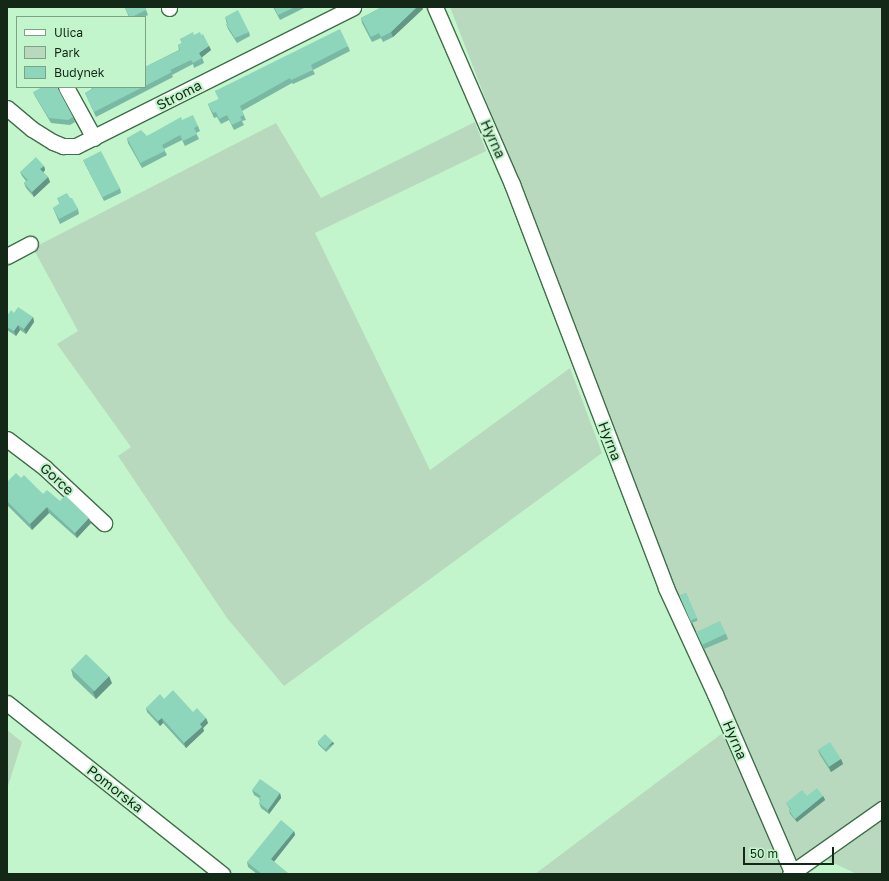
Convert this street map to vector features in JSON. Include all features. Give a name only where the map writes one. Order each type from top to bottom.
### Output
[{"type":"street","name":"Stroma","points":[[7,108],[32,129],[63,146],[76,146],[353,7]]},
{"type":"street","name":"Hyrna","points":[[435,7],[512,184],[666,588],[715,694],[791,873]]},
{"type":"street","points":[[67,88],[94,138]]},
{"type":"street","points":[[7,256],[30,244]]},
{"type":"street","name":"Gorce","points":[[7,439],[45,468],[104,523]]},
{"type":"street","name":"Pomorska","points":[[7,703],[222,874]]},
{"type":"street","points":[[791,873],[882,809]]},
{"type":"green space","points":[[450,7],[882,7],[882,874],[857,874],[827,860],[877,824],[868,820],[790,874],[535,874],[720,735],[730,731]]},
{"type":"green space","points":[[475,122],[486,151],[315,233],[430,470],[570,368],[602,453],[284,686],[227,618],[118,456],[131,447],[57,344],[78,331],[33,248],[276,123],[321,198]]},
{"type":"green space","points":[[7,730],[22,742],[7,789]]},
{"type":"building","points":[[145,7],[146,10],[134,16],[129,16],[125,8]]},
{"type":"building","points":[[274,7],[295,7],[278,15]]},
{"type":"building","points":[[382,7],[417,7],[391,32],[381,37],[379,33],[371,37],[361,18]]},
{"type":"building","points":[[238,10],[249,32],[235,38],[226,24],[228,23],[225,17]]},
{"type":"building","points":[[340,29],[348,46],[311,65],[313,70],[291,80],[290,78],[240,106],[244,115],[240,117],[242,120],[232,125],[227,115],[219,119],[216,112],[213,113],[208,104],[219,99],[215,91]]},
{"type":"building","points":[[193,32],[194,35],[200,32],[201,35],[203,34],[209,46],[199,53],[202,58],[193,63],[191,60],[170,70],[172,72],[146,85],[146,67],[180,50],[178,45],[182,43],[180,39]]},
{"type":"building","points":[[40,88],[58,88],[73,117],[68,120],[49,118],[33,92]]},
{"type":"building","points":[[141,88],[94,112],[85,93],[93,89]]},
{"type":"building","points":[[193,115],[198,126],[194,128],[197,134],[183,141],[180,135],[162,145],[165,151],[140,163],[127,138],[141,130],[147,136],[181,117],[182,120]]},
{"type":"building","points":[[101,151],[120,188],[102,198],[83,160]]},
{"type":"building","points":[[36,157],[44,166],[40,169],[48,177],[32,192],[24,183],[28,180],[20,172]]},
{"type":"building","points":[[67,193],[70,198],[72,198],[78,209],[59,219],[53,208],[60,203],[57,198]]},
{"type":"building","points":[[18,307],[33,317],[24,329],[18,325],[14,331],[7,327],[7,316],[11,310],[14,313]]},
{"type":"building","points":[[16,473],[21,478],[24,475],[43,494],[47,490],[60,501],[65,495],[89,518],[75,533],[47,507],[30,524],[7,501],[7,482]]},
{"type":"building","points":[[686,593],[697,618],[691,621],[680,596]]},
{"type":"building","points":[[720,621],[726,634],[702,645],[696,632]]},
{"type":"building","points":[[86,654],[109,676],[94,691],[71,669]]},
{"type":"building","points":[[173,690],[193,712],[197,708],[206,718],[200,724],[202,727],[184,743],[162,718],[158,721],[146,708],[160,694],[164,699]]},
{"type":"building","points":[[325,734],[333,742],[325,750],[317,742]]},
{"type":"building","points":[[830,742],[841,759],[829,766],[818,750]]},
{"type":"building","points":[[260,779],[280,793],[268,810],[259,803],[261,800],[259,798],[261,796],[252,790]]},
{"type":"building","points":[[817,788],[823,796],[795,819],[789,810],[791,809],[786,803],[802,790],[807,796]]},
{"type":"building","points":[[281,820],[294,831],[271,859],[289,874],[262,874],[247,862]]}]
